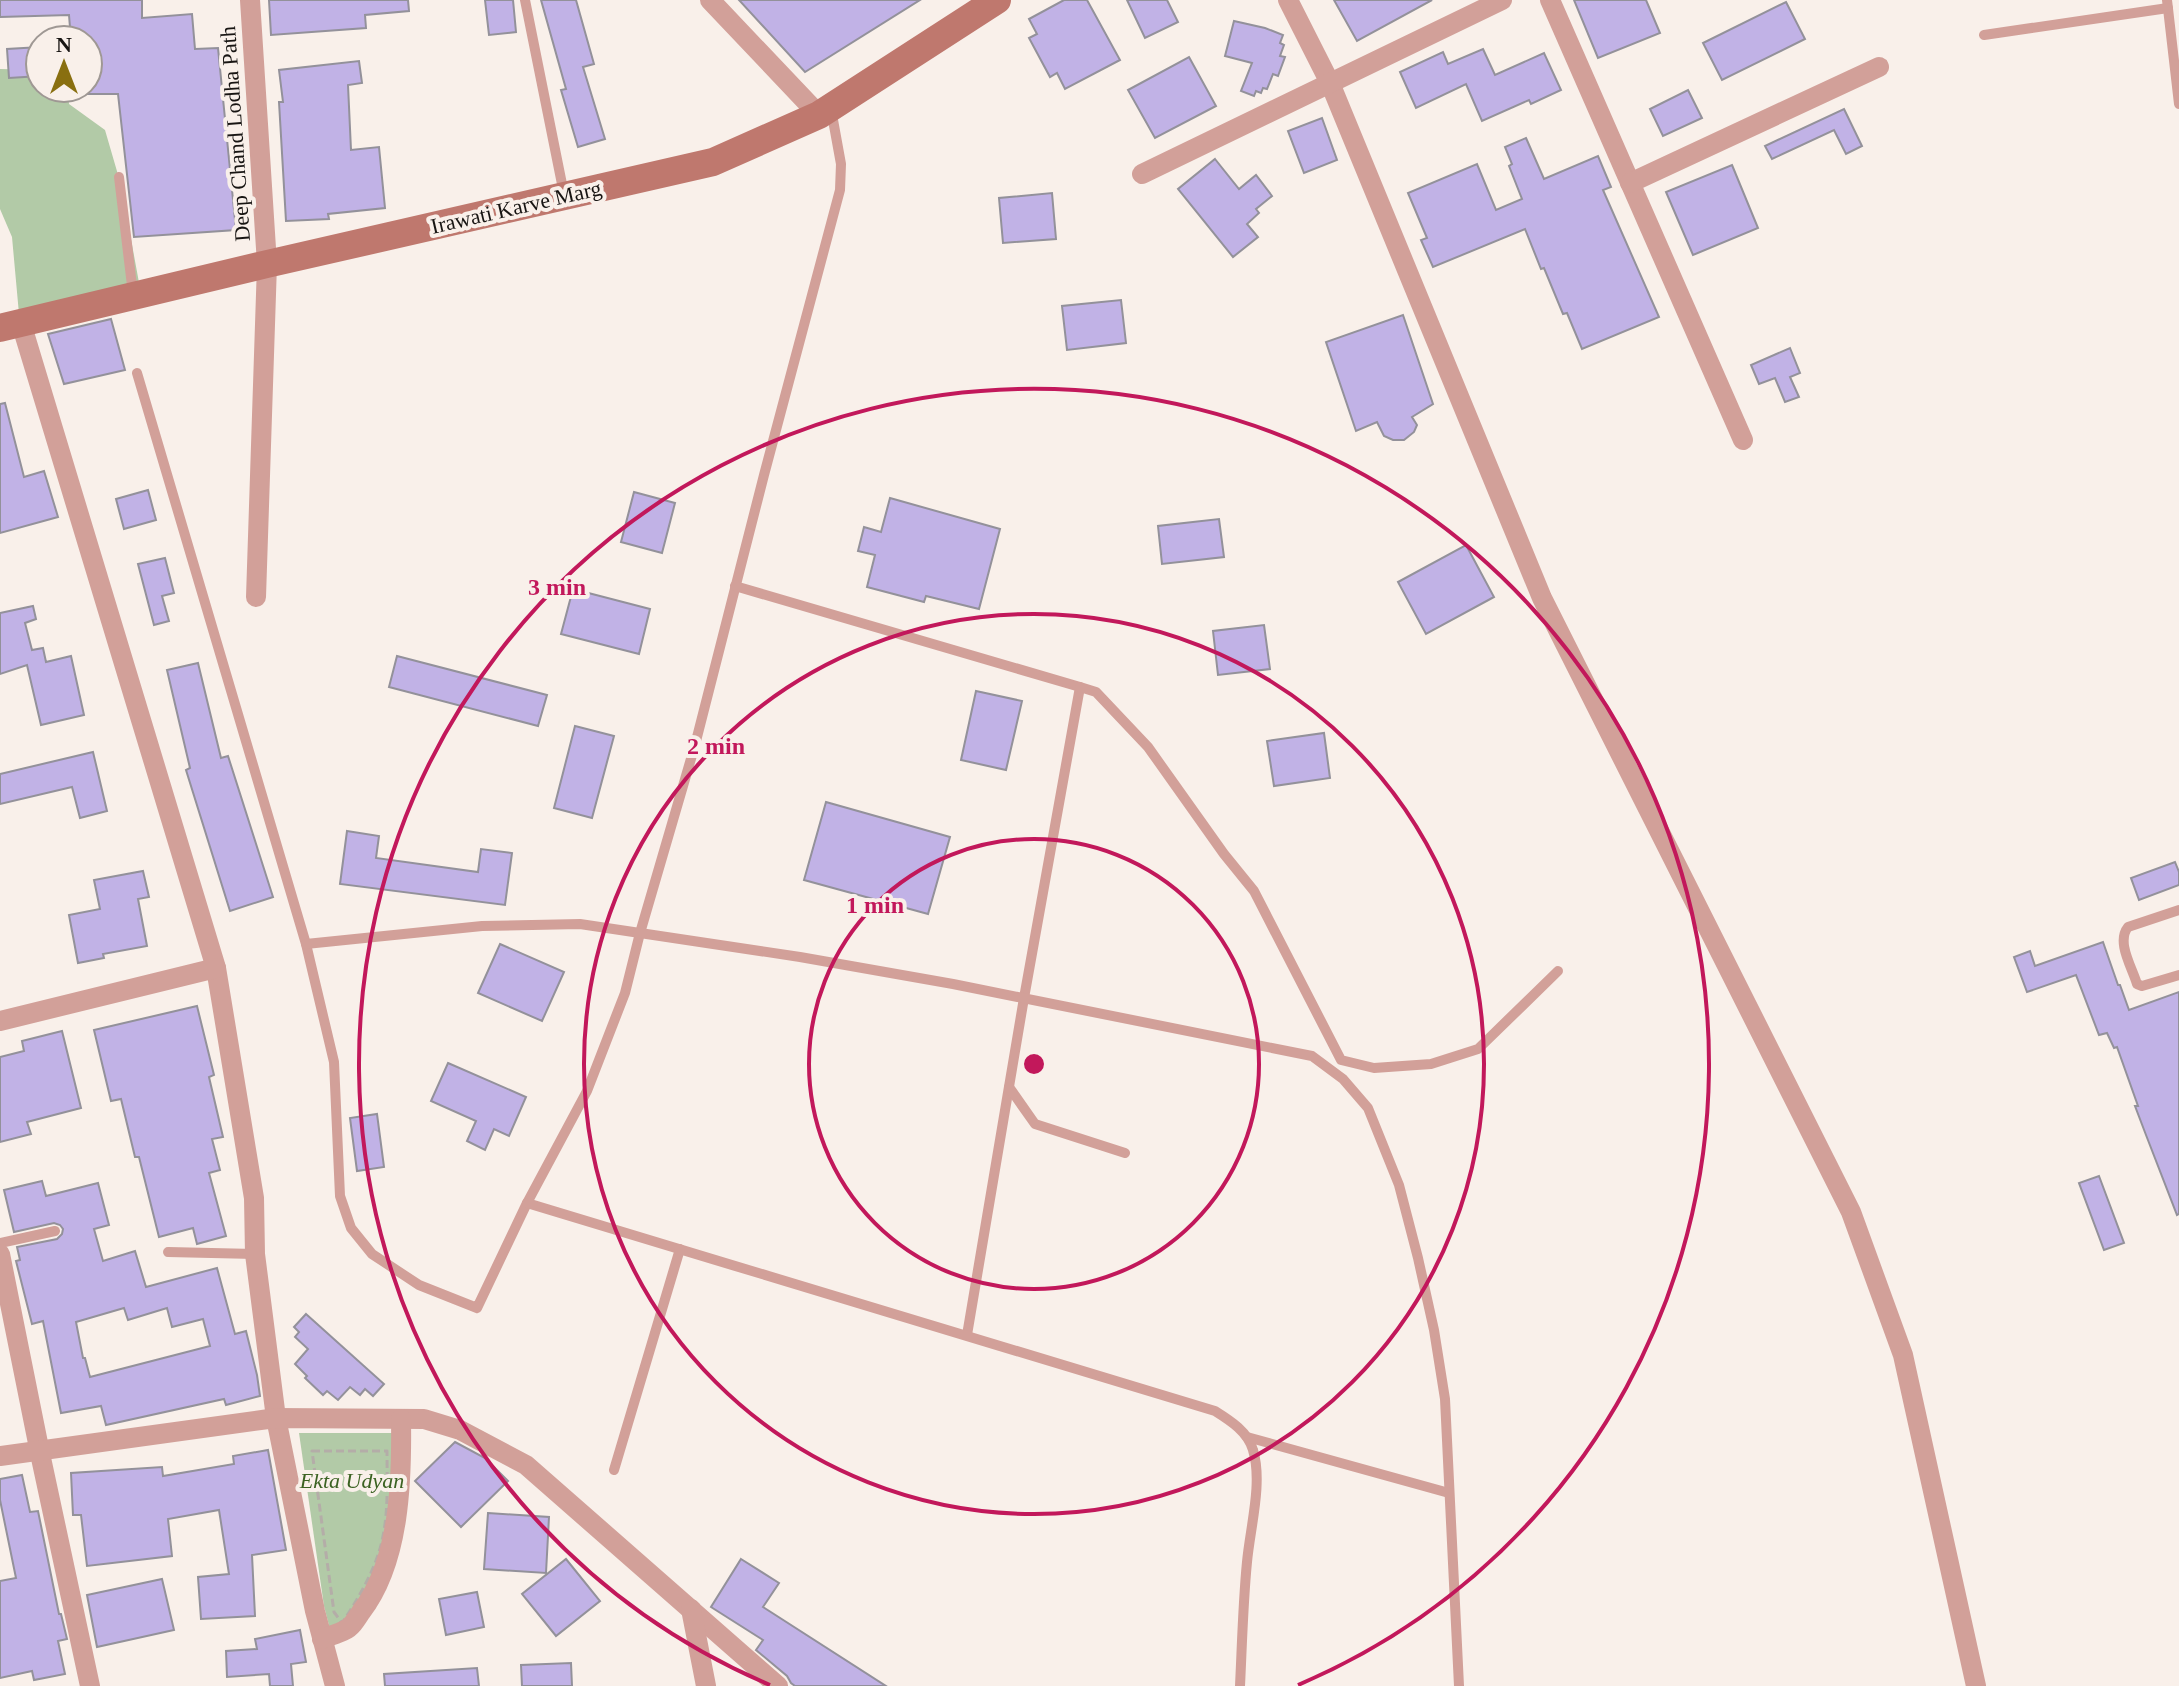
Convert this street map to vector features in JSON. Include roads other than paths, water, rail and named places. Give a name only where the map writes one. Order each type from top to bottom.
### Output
[{"type":"main road","name":"Irawati Karve Marg","points":[[10,325],[713,162],[825,111],[997,0]]},
{"type":"street","name":"Deep Chand Lodha Path","points":[[250,0],[267,264],[256,597]]},
{"type":"street","points":[[710,0],[825,111]]},
{"type":"street","points":[[1288,0],[1330,83],[1542,598],[1851,1212],[1903,1355],[1976,1686]]},
{"type":"street","points":[[1142,174],[1502,0]]},
{"type":"street","points":[[1550,0],[1743,440]]},
{"type":"street","points":[[1630,183],[1879,67]]},
{"type":"street","points":[[10,325],[216,968],[254,1198],[255,1254],[276,1418],[322,1639],[335,1686]]},
{"type":"street","points":[[0,1021],[216,968]]},
{"type":"street","points":[[0,1254],[90,1686]]},
{"type":"street","points":[[0,1456],[276,1418],[424,1419],[460,1430],[526,1465],[778,1686]]},
{"type":"street","points":[[322,1639],[347,1630],[372,1598],[387,1559],[398,1498],[401,1419]]},
{"type":"street","points":[[691,1609],[706,1686]]},
{"type":"lane","points":[[525,0],[564,196]]},
{"type":"lane","points":[[1984,35],[2167,4],[2176,50],[2179,104]]},
{"type":"lane","points":[[137,373],[306,944],[334,1062],[340,1196],[351,1228],[372,1254],[419,1285],[477,1308],[527,1203],[587,1091],[625,993],[695,745],[840,190],[841,164],[825,111]]},
{"type":"lane","points":[[119,177],[134,296]]},
{"type":"lane","points":[[735,586],[1096,692],[1148,747],[1254,891],[1341,1060],[1374,1068],[1431,1064],[1478,1049],[1558,971]]},
{"type":"lane","points":[[967,1335],[1080,687]]},
{"type":"lane","points":[[2179,910],[2128,927],[2123,933],[2123,941],[2137,984],[2142,986],[2179,975]]},
{"type":"lane","points":[[306,944],[482,926],[580,924],[800,957],[1312,1056],[1343,1079],[1368,1108],[1399,1185],[1434,1330],[1445,1399],[1459,1686]]},
{"type":"lane","points":[[1009,1087],[1035,1124],[1125,1153]]},
{"type":"lane","points":[[527,1203],[1215,1411],[1233,1423],[1247,1437],[1254,1451],[1257,1478],[1246,1563],[1240,1686]]},
{"type":"lane","points":[[0,1243],[55,1231]]},
{"type":"lane","points":[[614,1470],[680,1249]]},
{"type":"lane","points":[[168,1252],[255,1254]]},
{"type":"lane","points":[[1247,1437],[1449,1493]]},
{"type":"park label","name":"Ekta Udyan","points":[[352,1480]]}]
